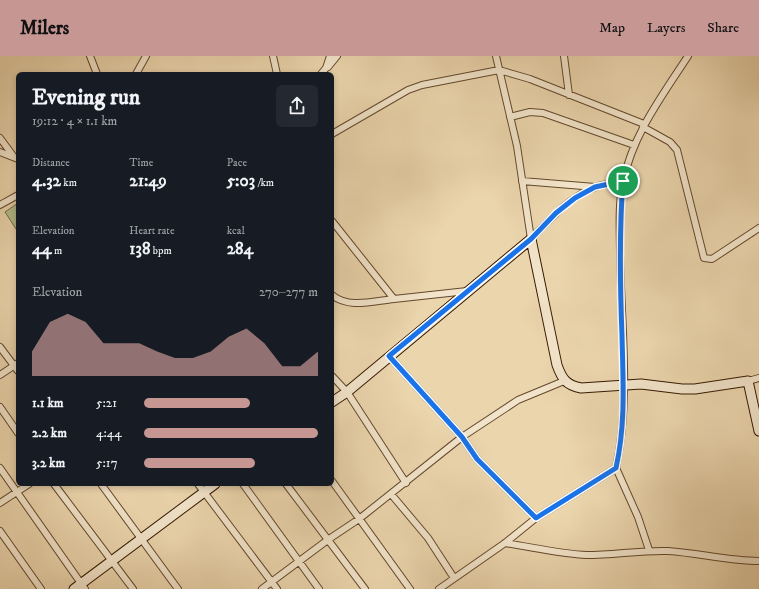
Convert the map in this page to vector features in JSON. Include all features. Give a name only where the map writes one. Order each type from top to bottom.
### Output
[{"type":"street","points":[[90,56],[96,72]]},
{"type":"street","points":[[137,72],[146,56]]},
{"type":"street","points":[[273,56],[277,72]]},
{"type":"street","points":[[326,68],[330,56]]},
{"type":"street","points":[[323,72],[337,56]]},
{"type":"street","points":[[496,56],[510,117],[531,239],[557,365],[564,381],[573,387],[581,388],[641,384],[695,389],[759,378]]},
{"type":"street","points":[[564,56],[569,95]]},
{"type":"street","points":[[649,550],[638,517],[616,468],[622,443],[624,413],[620,217],[623,181],[634,145],[644,126],[688,56]]},
{"type":"street","points":[[334,133],[408,90],[422,85],[499,70],[569,95],[644,126],[670,142],[677,150],[704,258],[712,258],[759,228]]},
{"type":"street","points":[[510,117],[530,112],[543,113],[634,145]]},
{"type":"street","points":[[0,138],[16,158]]},
{"type":"street","points":[[0,152],[16,158]]},
{"type":"street","points":[[522,181],[595,187]]},
{"type":"street","points":[[334,401],[347,392],[531,239],[556,213],[575,198],[595,187],[623,181]]},
{"type":"street","points":[[0,205],[16,196]]},
{"type":"street","points":[[334,224],[394,299]]},
{"type":"street","points":[[334,296],[348,304],[467,291]]},
{"type":"street","points":[[0,347],[16,365]]},
{"type":"street","points":[[389,356],[462,437],[477,459],[536,518]]},
{"type":"street","points":[[0,375],[16,367]]},
{"type":"street","points":[[334,378],[347,392],[406,483]]},
{"type":"street","points":[[262,589],[329,539],[359,519],[462,437],[518,400],[564,381]]},
{"type":"street","points":[[748,381],[755,393],[759,431]]},
{"type":"street","points":[[0,407],[16,429]]},
{"type":"street","points":[[0,468],[80,587],[111,561],[213,486]]},
{"type":"street","points":[[438,589],[506,543],[536,518],[616,468]]},
{"type":"street","points":[[334,483],[410,589]]},
{"type":"street","points":[[0,503],[26,486]]},
{"type":"street","points":[[55,486],[132,589]]},
{"type":"street","points":[[103,486],[178,589]]},
{"type":"street","points":[[199,486],[277,589]]},
{"type":"street","points":[[244,486],[319,589]]},
{"type":"street","points":[[288,486],[329,539],[365,589]]},
{"type":"street","points":[[391,494],[428,538],[454,578]]},
{"type":"street","points":[[0,531],[41,589]]},
{"type":"street","points":[[506,543],[587,555],[638,553],[649,550],[680,552],[746,561],[759,561]]},
{"type":"green space","points":[[16,204],[16,229],[5,212]]},
{"type":"route","points":[[623,181],[620,217],[620,286],[624,413],[622,443],[616,468],[536,518],[513,497],[477,459],[462,437],[389,356],[531,239],[556,213],[575,198],[595,187],[623,181]]}]
